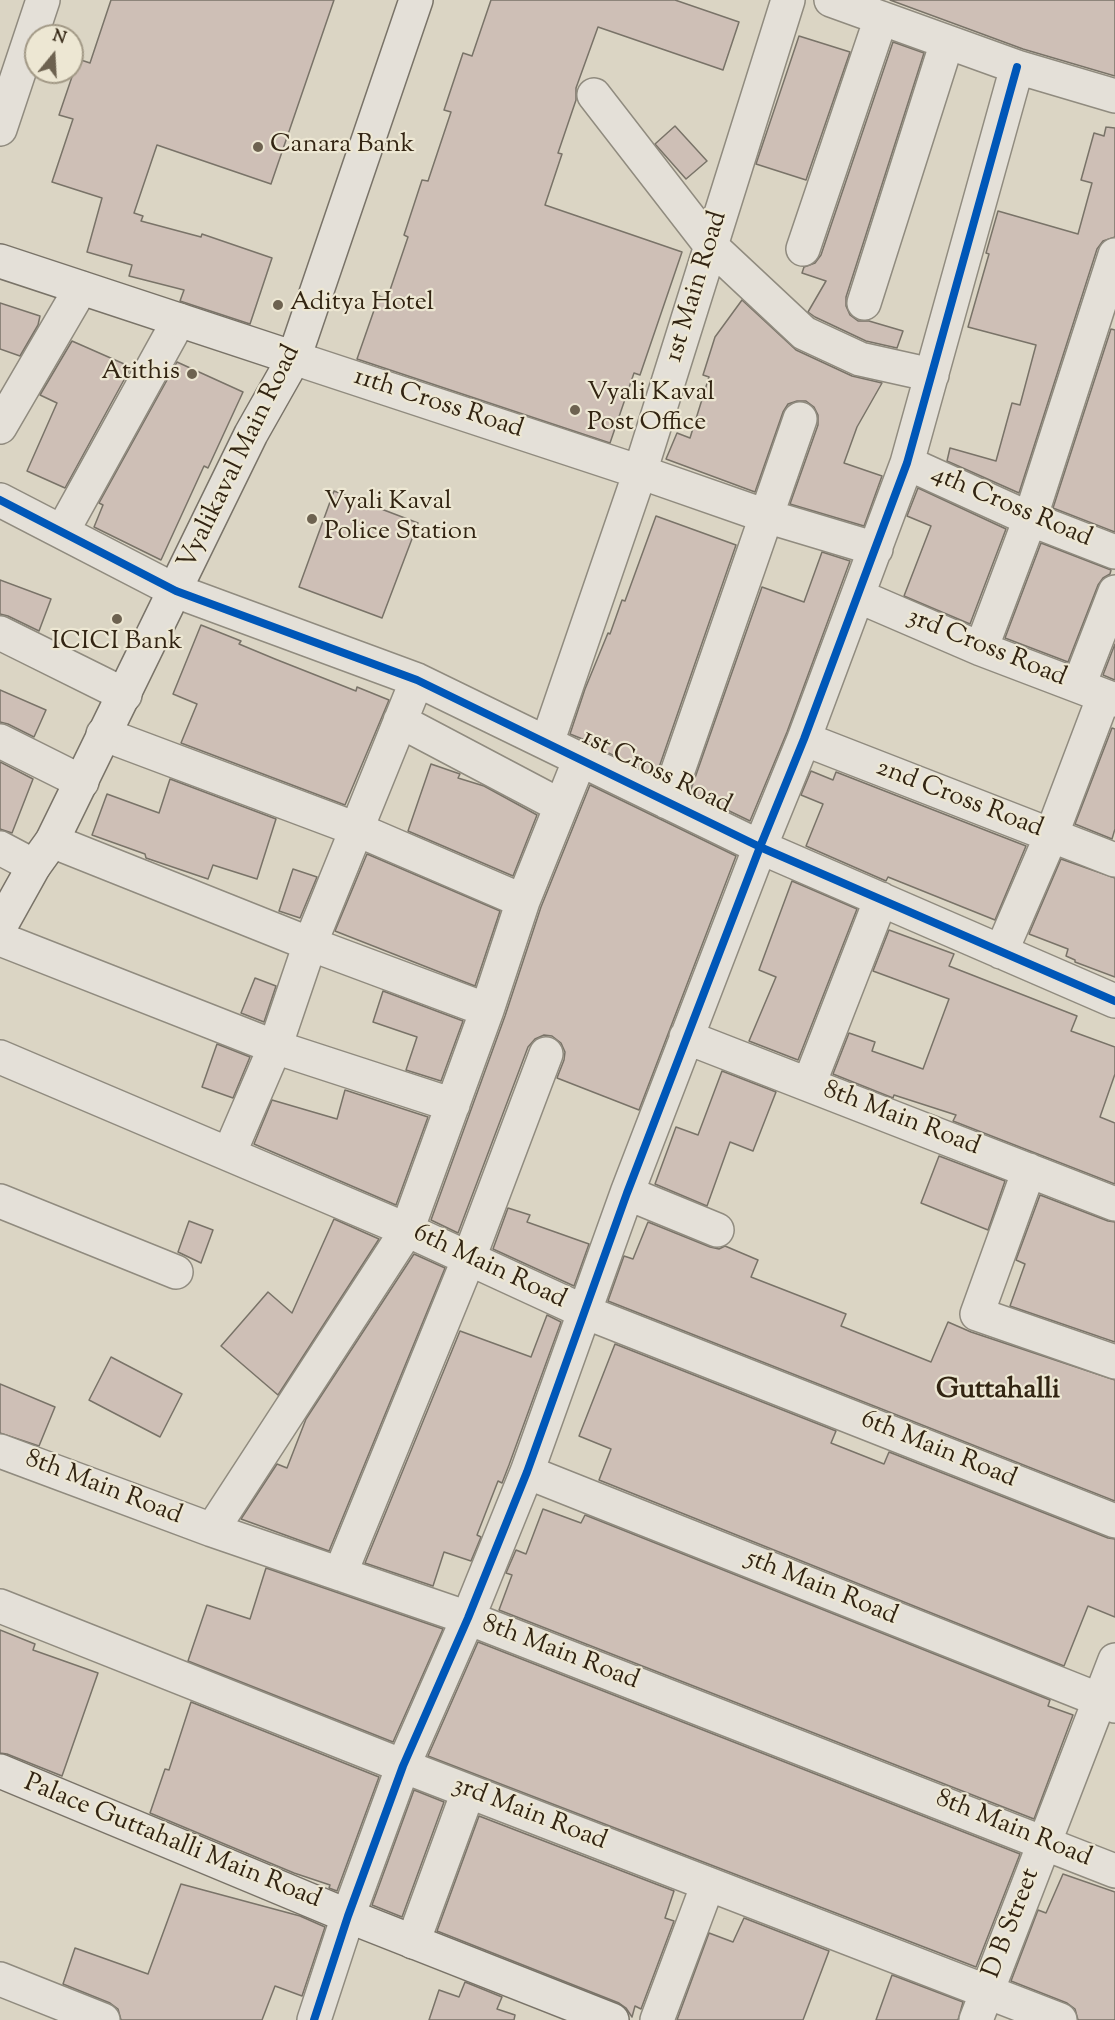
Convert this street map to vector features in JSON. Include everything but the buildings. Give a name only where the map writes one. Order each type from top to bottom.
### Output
[{"type":"street","points":[[0,129],[43,0]]},
{"type":"street","name":"Vyalikaval Main Road","points":[[0,927],[82,782],[103,734],[125,695],[251,434],[294,358],[416,0]]},
{"type":"street","name":"1st Main Road","points":[[547,743],[640,472],[788,0]]},
{"type":"street","points":[[831,0],[1017,67],[1115,96]]},
{"type":"street","points":[[803,249],[881,18]]},
{"type":"street","points":[[864,303],[947,42]]},
{"type":"street","points":[[314,2020],[348,1916],[403,1766],[468,1618],[527,1472],[627,1193],[760,846],[804,739],[907,464],[1017,67]]},
{"type":"street","points":[[594,95],[711,246],[804,333],[860,359],[932,375]]},
{"type":"street","points":[[981,649],[1030,519],[1115,255]]},
{"type":"street","name":"11th Cross Road","points":[[0,261],[640,472],[766,516],[876,549]]},
{"type":"street","points":[[0,428],[81,288]]},
{"type":"street","points":[[62,532],[180,320]]},
{"type":"street","points":[[667,802],[800,419]]},
{"type":"street","name":"4th Cross Road","points":[[907,464],[1030,519],[1115,552]]},
{"type":"street","name":"1st Cross Road","points":[[0,500],[176,591],[417,680],[760,846],[1115,1001]]},
{"type":"street","points":[[1001,952],[1051,836],[1099,694],[1115,592]]},
{"type":"street","name":"3rd Cross Road","points":[[858,596],[981,649],[1099,694]]},
{"type":"street","points":[[0,633],[125,695]]},
{"type":"street","points":[[229,1154],[275,1047],[310,944],[417,680]]},
{"type":"street","points":[[400,721],[561,806]]},
{"type":"street","points":[[103,734],[356,829],[523,901]]},
{"type":"street","name":"2nd Cross Road","points":[[804,739],[1115,860]]},
{"type":"street","points":[[0,741],[82,782]]},
{"type":"street","points":[[212,1530],[407,1230],[487,1010],[523,901],[580,759]]},
{"type":"street","points":[[0,848],[43,854],[310,944],[487,1010]]},
{"type":"street","points":[[809,1084],[882,899]]},
{"type":"street","points":[[0,939],[275,1047],[453,1105]]},
{"type":"street","name":"8th Main Road","points":[[686,1037],[1115,1204]]},
{"type":"street","points":[[340,1574],[469,1258],[546,1054]]},
{"type":"street","name":"6th Main Road","points":[[0,1057],[407,1230],[585,1312],[1115,1521]]},
{"type":"street","points":[[1029,1170],[976,1314],[1115,1362]]},
{"type":"street","points":[[627,1193],[717,1230]]},
{"type":"street","points":[[0,1202],[176,1272]]},
{"type":"street","name":"8th Main Road","points":[[0,1451],[212,1530],[468,1618],[1115,1871]]},
{"type":"street","name":"5th Main Road","points":[[527,1472],[1107,1703]]},
{"type":"street","name":"3rd Main Road","points":[[0,1606],[468,1792],[708,1884],[981,2006],[1060,2020]]},
{"type":"street","name":"D B Street","points":[[981,2006],[1045,1842],[1107,1703],[1115,1660]]},
{"type":"street","name":"Palace Guttahalli Main Road","points":[[0,1771],[348,1916],[612,2020]]},
{"type":"street","points":[[413,1942],[468,1792]]},
{"type":"street","points":[[657,2020],[708,1884]]},
{"type":"street","points":[[0,1979],[103,2020]]},
{"type":"cycle path","points":[[314,2020],[348,1916],[403,1766],[468,1618],[527,1472],[627,1193],[804,739],[907,463],[1017,67]]},
{"type":"cycle path","points":[[0,500],[176,591],[417,680],[760,847],[1115,1001]]},
{"type":"place","name":"Canara Bank","points":[[258,147]]},
{"type":"place","name":"Aditya Hotel","points":[[278,305]]},
{"type":"place","name":"Atithis","points":[[192,374]]},
{"type":"place","name":"Vyali Kaval Post Office","points":[[575,410]]},
{"type":"place","name":"Vyali Kaval Police Station","points":[[312,519]]},
{"type":"place","name":"ICICI Bank","points":[[117,619]]},
{"type":"district","name":"Guttahalli","points":[[998,1392]]}]
